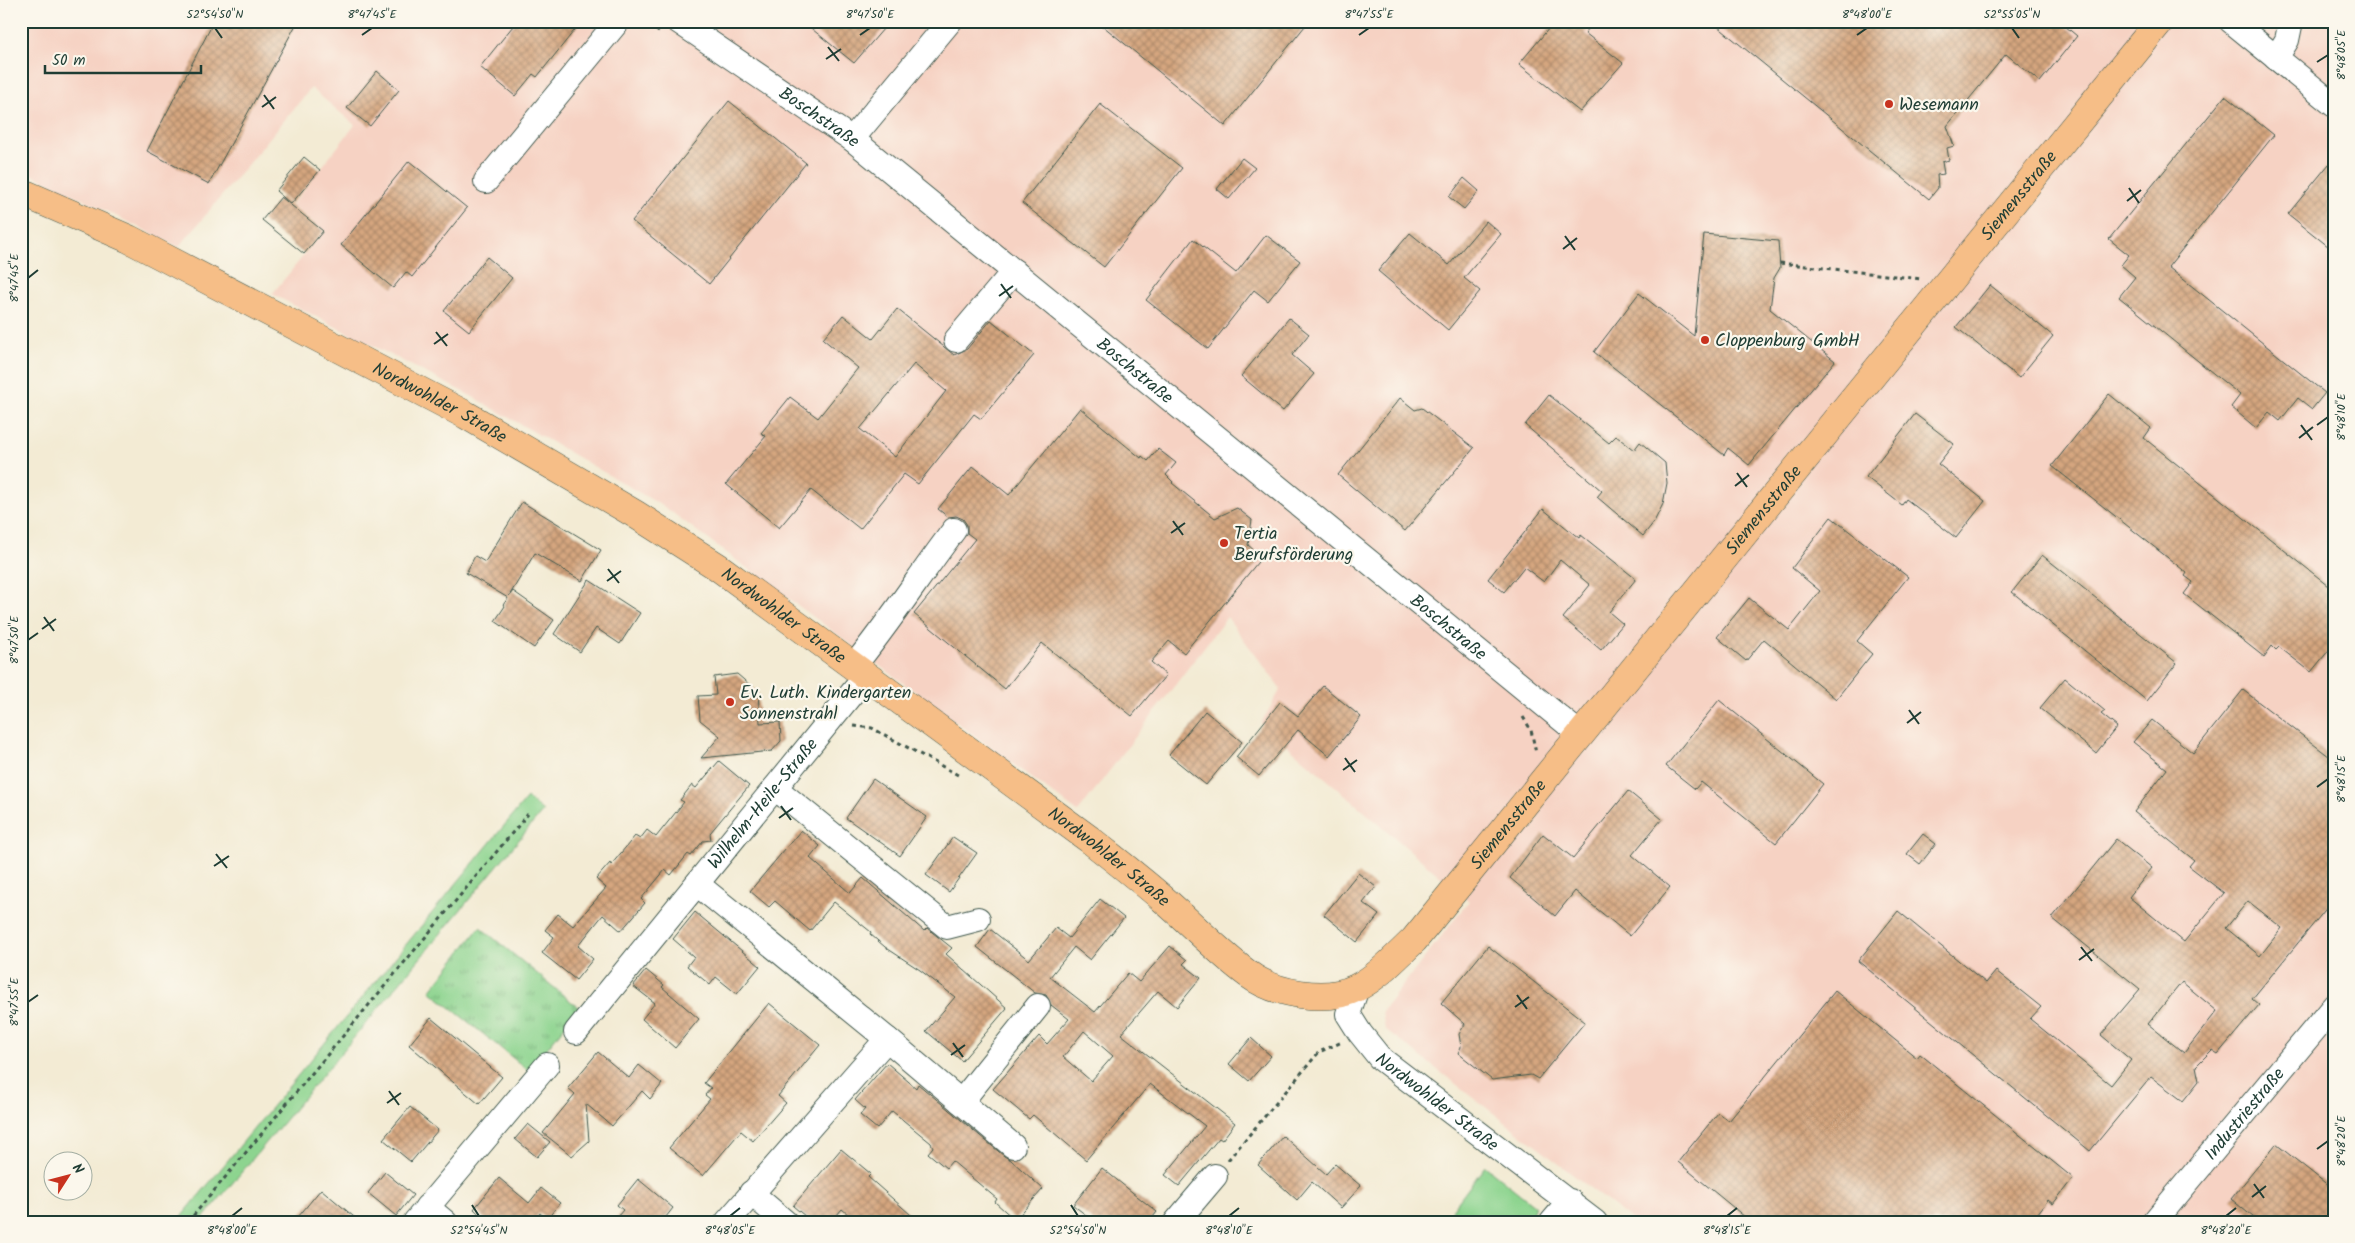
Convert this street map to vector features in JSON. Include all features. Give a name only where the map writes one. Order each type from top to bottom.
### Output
[{"type":"main road","name":"Siemensstraße","points":[[1357,988],[1387,965],[1414,940],[2160,21]]},
{"type":"main road","name":"Nordwohlder Straße","points":[[21,192],[129,239],[466,414],[635,514],[718,567],[1138,877],[1249,975],[1286,992],[1315,996],[1334,995],[1357,988]]},
{"type":"street","points":[[486,181],[618,21]]},
{"type":"street","name":"Boschstraße","points":[[678,21],[852,139],[1581,735]]},
{"type":"street","points":[[852,139],[950,21]]},
{"type":"street","points":[[2231,21],[2334,105]]},
{"type":"street","points":[[2276,58],[2287,40],[2291,21]]},
{"type":"street","points":[[956,340],[1014,271]]},
{"type":"street","name":"Wilhelm-Heile-Straße","points":[[576,1032],[775,788],[860,671],[897,606],[954,530]]},
{"type":"street","points":[[775,788],[947,927],[978,919]]},
{"type":"street","name":"Wilhelm-Heile-Straße","points":[[697,884],[1013,1146]]},
{"type":"street","name":"Nordwohlder Straße","points":[[1357,988],[1348,1014],[1360,1034],[1380,1058],[1570,1201],[1595,1222]]},
{"type":"street","points":[[961,1102],[1038,1006]]},
{"type":"street","name":"Industriestraße","points":[[2154,1222],[2334,1006]]},
{"type":"street","points":[[727,1222],[886,1039]]},
{"type":"street","points":[[445,1222],[421,1214],[547,1065]]},
{"type":"street","points":[[1176,1222],[1215,1176]]},
{"type":"street","points":[[751,1193],[785,1222]]},
{"type":"street","points":[[1552,1222],[1570,1201]]},
{"type":"path","points":[[1780,263],[1920,278],[1939,294]]},
{"type":"path","points":[[188,1222],[528,814]]},
{"type":"path","points":[[1215,1176],[1319,1052],[1360,1034]]},
{"type":"shaded area","points":[[21,21],[2334,21],[2334,1222],[1634,1222],[1385,1029],[1382,1012],[1469,901],[1261,723],[1281,689],[1227,617],[1078,812],[666,508],[473,397],[272,294],[324,231],[292,205],[355,125],[311,88],[179,247],[21,169]]},
{"type":"green space","points":[[527,798],[543,811],[200,1222],[177,1222]]},
{"type":"green space","points":[[480,927],[579,1008],[529,1071],[430,991]]},
{"type":"green space","points":[[1485,1166],[1535,1206],[1529,1222],[1443,1222]]},
{"type":"building","points":[[214,21],[298,21],[209,184],[147,151]]},
{"type":"building","points":[[517,21],[582,21],[537,77],[533,74],[515,96],[480,67]]},
{"type":"building","points":[[802,21],[890,21],[854,63]]},
{"type":"building","points":[[1097,21],[1309,21],[1225,126]]},
{"type":"building","points":[[1555,21],[1595,21],[1585,33],[1623,63],[1580,112],[1519,64]]},
{"type":"building","name":"Wesemann","points":[[1711,21],[2059,21],[2077,36],[2040,82],[2006,54],[1947,126],[1954,146],[1947,148],[1949,160],[1942,162],[1944,174],[1937,175],[1938,188],[1929,199]]},
{"type":"building","points":[[377,71],[399,90],[370,126],[347,108]]},
{"type":"building","points":[[2225,96],[2274,135],[2168,267],[2325,393],[2312,409],[2298,398],[2280,421],[2269,412],[2256,428],[2231,407],[2240,395],[2119,297],[2135,277],[2121,265],[2129,255],[2109,239]]},
{"type":"building","points":[[729,101],[806,163],[709,284],[632,221]]},
{"type":"building","points":[[1100,104],[1182,168],[1104,267],[1022,203]]},
{"type":"building","points":[[304,157],[320,170],[291,204],[276,191]]},
{"type":"building","points":[[1242,158],[1255,168],[1229,199],[1217,189]]},
{"type":"building","points":[[2334,158],[2334,251],[2288,214]]},
{"type":"building","points":[[409,161],[467,208],[412,277],[406,272],[393,288],[341,245]]},
{"type":"building","points":[[1464,178],[1479,191],[1464,209],[1449,197]]},
{"type":"building","points":[[281,197],[323,231],[304,254],[262,220]]},
{"type":"building","points":[[1486,221],[1501,234],[1464,278],[1480,291],[1448,330],[1378,271],[1410,233],[1449,265]]},
{"type":"building","name":"Cloppenburg GmbH","points":[[1704,234],[1778,241],[1780,268],[1774,278],[1770,309],[1835,361],[1749,465],[1728,448],[1724,455],[1594,352],[1639,293],[1694,336]]},
{"type":"building","points":[[1266,235],[1300,261],[1268,301],[1254,290],[1208,349],[1146,300],[1193,239],[1236,273]]},
{"type":"building","points":[[487,257],[512,278],[469,331],[444,311]]},
{"type":"building","points":[[1990,285],[2053,336],[2019,378],[1956,327]]},
{"type":"building","points":[[897,309],[954,355],[967,349],[991,320],[1034,355],[981,419],[974,414],[918,484],[904,474],[860,529],[811,490],[779,528],[726,484],[766,436],[761,433],[790,397],[818,418],[858,368],[823,339],[843,315],[873,339]],"holes":[[[914,364],[946,391],[895,457],[860,429]]]},
{"type":"building","points":[[1289,318],[1309,334],[1292,355],[1314,374],[1283,411],[1241,376]]},
{"type":"building","points":[[2109,394],[2151,428],[2144,438],[2334,590],[2334,644],[2311,672],[2279,647],[2276,650],[2272,646],[2264,657],[2184,594],[2193,582],[2185,576],[2187,573],[2052,466]]},
{"type":"building","points":[[1549,395],[1609,443],[1616,436],[1634,450],[1640,442],[1665,463],[1667,483],[1663,504],[1654,522],[1643,536],[1597,497],[1602,491],[1525,425]]},
{"type":"building","points":[[1400,398],[1415,410],[1422,408],[1474,448],[1405,531],[1338,475]]},
{"type":"building","points":[[1080,408],[1141,458],[1142,456],[1148,461],[1158,449],[1176,463],[1166,475],[1172,483],[1215,518],[1237,508],[1252,520],[1248,545],[1262,557],[1184,653],[1169,641],[1151,662],[1166,675],[1132,716],[1042,643],[1005,689],[914,614],[975,539],[967,533],[967,525],[963,519],[956,516],[948,517],[938,509],[973,466],[1009,495]]},
{"type":"building","points":[[1915,414],[1954,444],[1938,464],[1985,501],[1956,538],[1906,499],[1902,505],[1866,477]]},
{"type":"building","points":[[522,502],[601,550],[582,581],[535,553],[509,596],[513,591],[554,620],[534,648],[495,621],[508,598],[466,573],[475,556],[485,562]]},
{"type":"building","points":[[1543,509],[1579,538],[1581,535],[1636,579],[1609,612],[1623,624],[1601,650],[1563,618],[1590,585],[1560,560],[1544,582],[1524,567],[1504,592],[1488,579]]},
{"type":"building","points":[[1831,517],[1908,577],[1857,641],[1872,654],[1836,699],[1764,639],[1746,661],[1717,637],[1749,598],[1789,630],[1820,591],[1792,568]]},
{"type":"building","points":[[2042,555],[2177,663],[2147,701],[2012,592]]},
{"type":"building","points":[[589,580],[640,613],[620,644],[596,628],[580,652],[554,634]]},
{"type":"building","points":[[737,674],[758,692],[760,723],[780,722],[781,741],[772,751],[701,758],[720,736],[700,720],[698,696],[716,695],[714,677]]},
{"type":"building","points":[[2065,678],[2105,711],[2101,714],[2117,727],[2096,753],[2040,708]]},
{"type":"building","points":[[1323,686],[1361,717],[1329,756],[1298,730],[1259,776],[1236,757],[1280,702],[1298,716]]},
{"type":"building","points":[[2243,690],[2334,760],[2334,899],[2252,999],[2259,1005],[2218,1054],[2212,1050],[2196,1066],[2199,1081],[2183,1101],[2151,1077],[2090,1151],[1858,961],[1898,911],[1986,983],[1996,971],[2041,1007],[2030,1019],[2111,1085],[2131,1060],[2101,1035],[2140,989],[2052,918],[2116,839],[2152,868],[2129,897],[2184,942],[2224,893],[2189,866],[2194,860],[2134,812],[2167,769],[2133,742],[2152,720],[2193,753]],"holes":[[[2248,901],[2282,928],[2260,956],[2226,928]],[[2182,982],[2217,1011],[2184,1053],[2148,1024]]]},
{"type":"building","points":[[1719,700],[1823,784],[1776,843],[1701,782],[1695,789],[1666,766]]},
{"type":"building","points":[[1205,711],[1242,742],[1206,785],[1169,755]]},
{"type":"building","points":[[719,761],[749,786],[710,833],[711,840],[703,841],[691,856],[688,854],[671,875],[665,870],[641,899],[645,903],[621,931],[603,915],[578,946],[593,959],[576,980],[542,953],[554,937],[545,930],[558,914],[573,926],[606,888],[596,879],[610,863],[611,865],[635,836],[640,839],[647,830],[656,837],[684,802],[680,800],[692,785],[696,788]]},
{"type":"building","points":[[873,779],[927,817],[900,856],[846,818]]},
{"type":"building","points":[[1628,791],[1662,819],[1632,855],[1670,887],[1630,936],[1575,891],[1555,916],[1510,878],[1543,834],[1573,858]]},
{"type":"building","points":[[801,830],[820,846],[810,858],[850,893],[863,878],[924,931],[927,928],[952,948],[946,954],[1007,1008],[962,1061],[926,1031],[955,997],[920,970],[885,947],[870,934],[871,932],[834,902],[810,931],[775,901],[769,907],[750,891]]},
{"type":"building","points":[[1923,834],[1936,844],[1920,864],[1907,854]]},
{"type":"building","points":[[953,837],[977,853],[949,892],[926,875]]},
{"type":"building","points":[[1358,873],[1376,887],[1363,903],[1379,915],[1357,942],[1324,915]]},
{"type":"building","points":[[1100,899],[1124,918],[1090,960],[1074,947],[1050,977],[1095,1012],[1128,973],[1139,982],[1170,946],[1187,960],[1183,964],[1201,978],[1177,1007],[1158,991],[1121,1034],[1235,1123],[1222,1140],[1219,1138],[1179,1186],[1165,1175],[1205,1126],[1150,1084],[1086,1160],[1033,1115],[1029,1119],[993,1089],[1039,1036],[1047,1044],[1069,1019],[1051,1005],[1046,995],[1035,993],[977,947],[990,929],[1029,960],[1056,928],[1069,938]],"holes":[[[1084,1031],[1113,1056],[1091,1081],[1063,1057]]]},
{"type":"building","points":[[695,912],[760,966],[737,994],[716,977],[710,985],[687,966],[694,957],[673,939]]},
{"type":"building","points":[[1488,946],[1585,1022],[1538,1079],[1531,1075],[1492,1080],[1458,1053],[1461,1047],[1459,1034],[1465,1024],[1441,1003]]},
{"type":"building","points":[[646,970],[664,985],[662,987],[699,1019],[675,1048],[642,1019],[655,1003],[633,986]]},
{"type":"building","points":[[1835,991],[1917,1058],[1920,1054],[2073,1178],[2053,1204],[2048,1200],[2031,1222],[1751,1222],[1678,1162],[1718,1113],[1729,1121]]},
{"type":"building","points":[[769,1003],[820,1045],[778,1096],[786,1103],[753,1141],[741,1131],[703,1176],[669,1148],[710,1099],[705,1095],[711,1088],[704,1083]]},
{"type":"building","points":[[431,1018],[502,1077],[479,1104],[409,1045]]},
{"type":"building","points":[[1251,1038],[1271,1056],[1249,1081],[1229,1064]]},
{"type":"building","points":[[598,1052],[629,1078],[639,1065],[662,1084],[650,1099],[642,1091],[612,1126],[586,1104],[589,1141],[572,1156],[543,1133],[575,1094],[568,1088]]},
{"type":"building","points":[[887,1063],[916,1088],[918,1084],[1011,1160],[1043,1189],[1015,1220],[995,1202],[997,1199],[952,1161],[946,1168],[928,1153],[933,1147],[931,1143],[892,1111],[877,1129],[860,1115],[865,1109],[855,1100]]},
{"type":"building","points":[[410,1107],[438,1130],[411,1162],[383,1139]]},
{"type":"building","points":[[528,1124],[550,1142],[537,1157],[515,1139]]},
{"type":"building","points":[[1283,1136],[1326,1174],[1335,1164],[1361,1186],[1341,1208],[1312,1182],[1297,1200],[1258,1165]]},
{"type":"building","points":[[2276,1144],[2334,1190],[2334,1222],[2259,1222],[2231,1199]]},
{"type":"building","points":[[841,1149],[871,1174],[868,1177],[919,1222],[857,1222],[842,1209],[831,1222],[812,1222],[793,1206]]},
{"type":"building","points":[[1102,1168],[1157,1212],[1149,1222],[1095,1222],[1073,1205]]},
{"type":"building","points":[[385,1172],[413,1195],[396,1216],[368,1193]]},
{"type":"building","points":[[499,1178],[529,1203],[541,1188],[560,1203],[547,1219],[540,1213],[532,1222],[488,1222],[474,1209]]},
{"type":"building","points":[[638,1179],[673,1208],[662,1222],[613,1222],[623,1210],[617,1205]]},
{"type":"building","points":[[321,1189],[360,1222],[294,1222]]},
{"type":"place","name":"Wesemann","points":[[1889,104]]},
{"type":"place","name":"Cloppenburg GmbH","points":[[1705,340]]},
{"type":"place","name":"Tertia Berufsförderung","points":[[1224,543]]},
{"type":"place","name":"Ev. Luth. Kindergarten Sonnenstrahl","points":[[730,702]]}]
